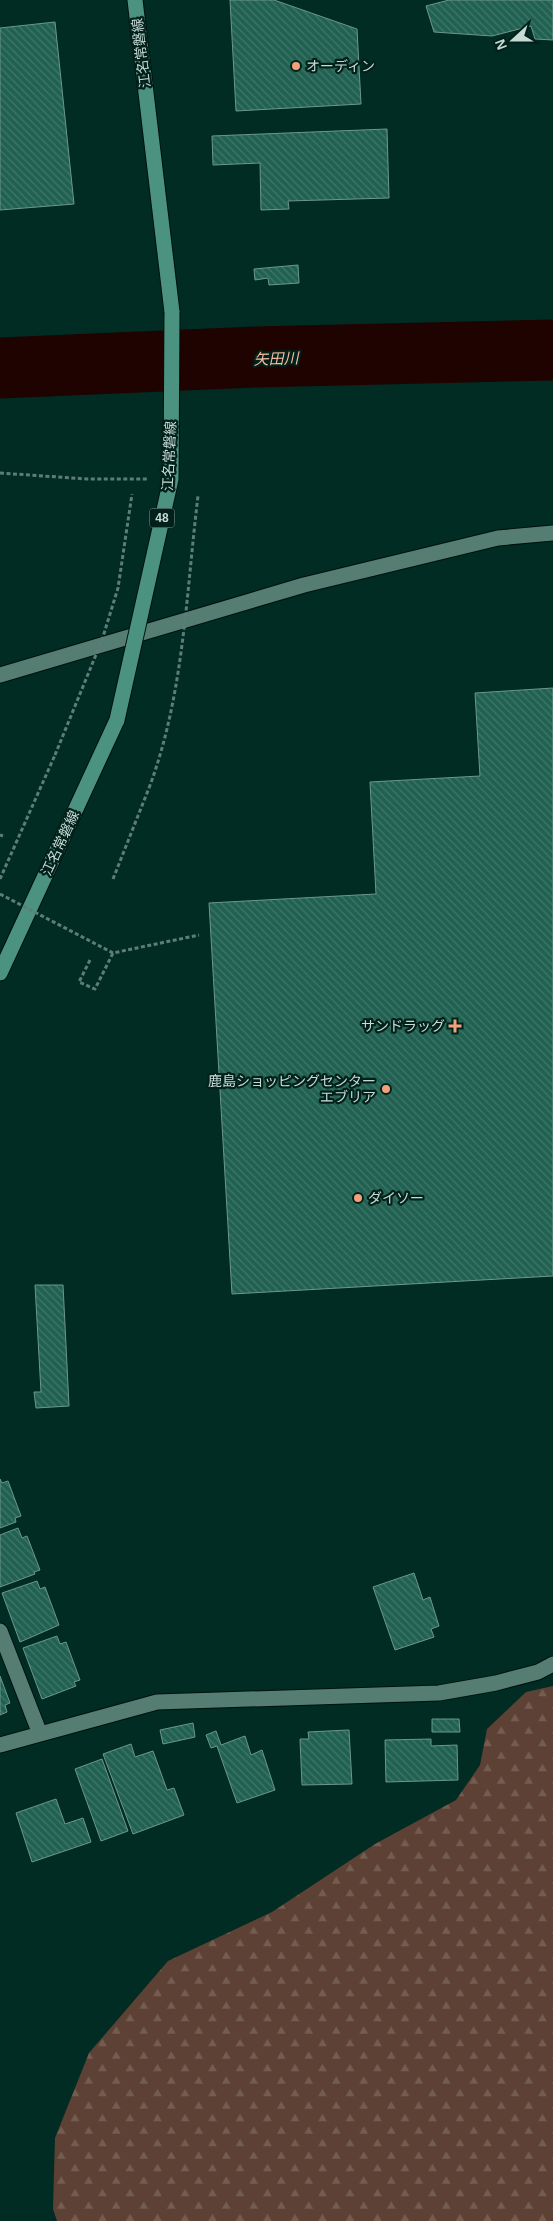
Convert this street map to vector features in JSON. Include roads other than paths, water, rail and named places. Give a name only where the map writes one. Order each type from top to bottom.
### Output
[{"type":"main road","name":"江名常磐線","points":[[0,973],[118,720],[171,480],[172,312],[134,0]]},
{"type":"street","points":[[0,675],[313,583],[498,538],[553,533]]},
{"type":"street","points":[[0,1631],[40,1734]]},
{"type":"street","points":[[0,1745],[157,1702],[439,1693],[496,1683],[538,1672],[553,1664]]},
{"type":"waterway","name":"矢田川","points":[[0,368],[256,357],[553,350]]},
{"type":"place","name":"オーディン","points":[[296,66]]},
{"type":"place","name":"サンドラッグ","points":[[455,1026]]},
{"type":"place","name":"鹿島ショッピングセンター エブリア","points":[[386,1089]]},
{"type":"place","name":"ダイソー","points":[[358,1198]]}]
